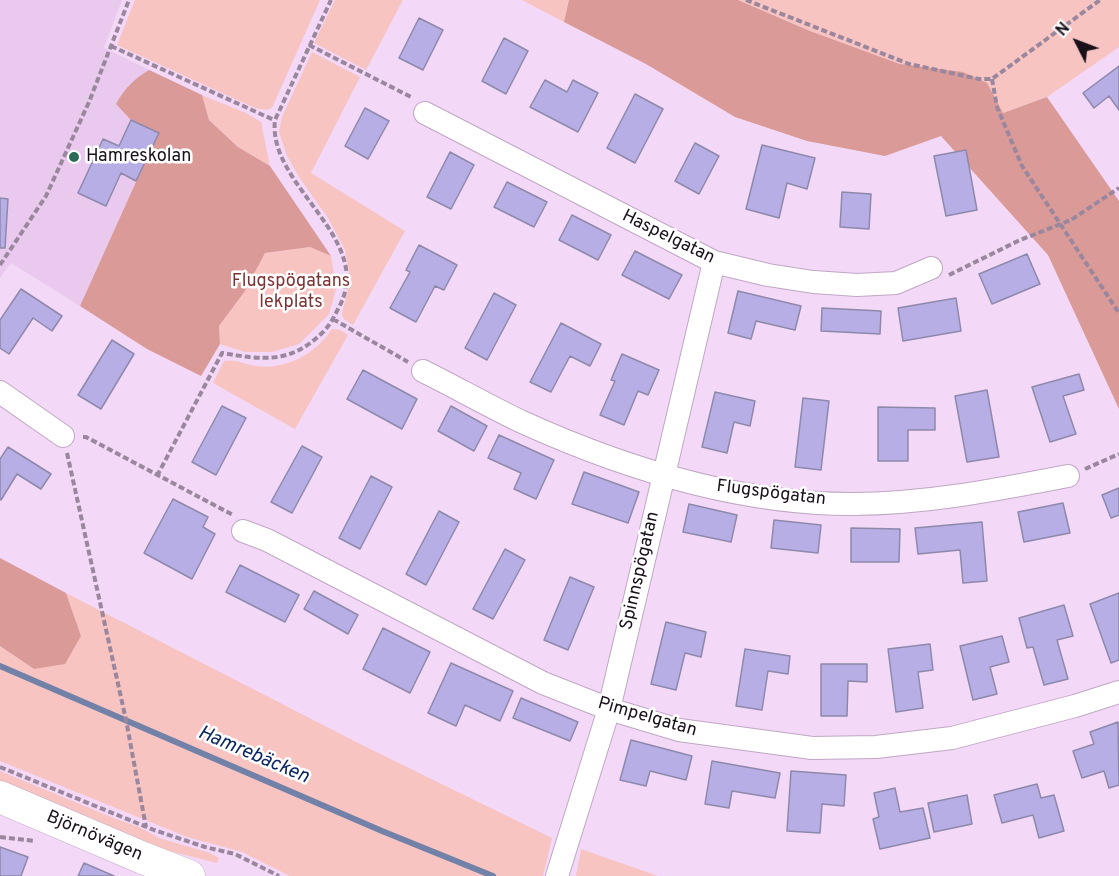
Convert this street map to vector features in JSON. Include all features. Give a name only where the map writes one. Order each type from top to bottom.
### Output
[{"type":"main road","name":"Björnövägen","points":[[0,797],[157,870],[189,876]]},
{"type":"street","name":"Haspelgatan","points":[[425,113],[714,262],[779,276],[857,285],[896,283],[932,268]]},
{"type":"street","name":"Spinnspögatan","points":[[557,876],[609,709],[714,262]]},
{"type":"street","name":"Flugspögatan","points":[[423,371],[519,420],[576,444],[663,475],[732,492],[791,500],[852,504],[925,500],[984,492],[1068,476]]},
{"type":"street","points":[[0,392],[63,436]]},
{"type":"street","name":"Pimpelgatan","points":[[243,531],[267,540],[543,683],[609,709],[679,730],[812,748],[876,747],[952,738],[1075,706],[1119,692]]},
{"type":"path","points":[[0,266],[46,196],[89,102],[129,0]]},
{"type":"path","points":[[157,476],[222,353],[255,359],[282,357],[310,344],[326,329],[342,303],[346,273],[344,261],[331,231],[293,178],[281,157],[273,133],[275,120],[331,0]]},
{"type":"path","points":[[746,0],[909,64],[979,79],[992,79],[1100,0]]},
{"type":"path","points":[[309,45],[417,100],[425,113]]},
{"type":"path","points":[[111,46],[275,120]]},
{"type":"path","points":[[992,79],[997,107],[1022,166],[1119,313]]},
{"type":"path","points":[[932,268],[945,278],[1020,240],[1071,220],[1119,188]]},
{"type":"path","points":[[333,319],[423,371]]},
{"type":"path","points":[[146,827],[126,720],[63,436],[87,437],[234,516],[243,531]]},
{"type":"path","points":[[1068,476],[1119,454]]},
{"type":"path","points":[[0,767],[146,827],[205,847],[235,854],[279,876]]},
{"type":"shaded area","name":"Hamreskolan","points":[[0,0],[122,0],[104,48],[191,90],[136,181],[80,306],[11,263],[0,278]]},
{"type":"shaded area","points":[[569,0],[738,0],[810,31],[900,64],[963,72],[987,83],[1003,113],[1047,97],[1119,201],[1119,409],[1048,255],[941,136],[885,156],[807,141],[735,117],[646,64],[564,22]]},
{"type":"shaded area","points":[[149,70],[202,95],[209,120],[238,147],[270,166],[331,256],[310,247],[265,253],[245,291],[219,326],[220,344],[201,376],[147,349],[80,306],[158,133],[131,120],[116,104],[130,84]]},
{"type":"shaded area","points":[[0,558],[66,593],[81,636],[65,664],[34,669],[0,646]]},
{"type":"green space","points":[[135,0],[320,0],[272,108],[266,110],[255,108],[117,45]]},
{"type":"green space","points":[[335,0],[403,0],[366,70],[314,43]]},
{"type":"green space","points":[[522,0],[569,0],[564,22]]},
{"type":"green space","points":[[738,0],[1119,0],[1119,47],[1047,97],[1003,113],[900,64],[810,31]]},
{"type":"green space","points":[[312,52],[360,77],[311,173],[405,231],[353,325],[344,319],[342,314],[349,285],[345,250],[328,218],[287,156],[279,132],[282,117]]},
{"type":"green space","points":[[202,95],[246,113],[261,122],[270,166],[238,147],[209,120]]},
{"type":"green space","name":"Flugspögatans lekplats","points":[[310,247],[331,256],[336,289],[329,314],[299,344],[272,352],[245,352],[220,344],[219,326],[245,291],[265,253]]},
{"type":"green space","points":[[332,329],[340,330],[348,335],[295,429],[213,383],[224,361],[263,367],[286,364],[317,347]]},
{"type":"green space","points":[[66,593],[364,746],[552,838],[543,876],[290,876],[242,852],[187,837],[0,761],[0,646],[34,669],[81,636]]},
{"type":"green space","points":[[0,771],[139,827],[159,838],[210,853],[219,858],[217,863],[154,847],[0,783]]},
{"type":"green space","points":[[581,849],[658,876],[576,876]]},
{"type":"building","points":[[419,18],[443,30],[423,70],[399,58]]},
{"type":"building","points":[[504,38],[528,51],[506,94],[482,81]]},
{"type":"building","points":[[1119,66],[1119,110],[1109,96],[1094,108],[1083,93]]},
{"type":"building","points":[[545,80],[567,92],[573,80],[598,93],[578,132],[530,107]]},
{"type":"building","points":[[635,94],[663,109],[635,163],[607,148]]},
{"type":"building","points":[[365,108],[389,121],[368,159],[345,146]]},
{"type":"building","points":[[131,120],[159,133],[136,181],[121,173],[106,206],[78,193],[103,139],[119,146]]},
{"type":"building","points":[[695,143],[719,156],[699,194],[675,181]]},
{"type":"building","points":[[762,145],[815,158],[807,189],[787,183],[779,218],[746,209]]},
{"type":"building","points":[[966,150],[977,210],[946,216],[934,156]]},
{"type":"building","points":[[450,152],[474,165],[451,209],[427,197]]},
{"type":"building","points":[[507,182],[547,202],[534,227],[494,207]]},
{"type":"building","points":[[842,192],[871,194],[869,229],[840,227]]},
{"type":"building","points":[[0,198],[8,199],[5,248],[0,248]]},
{"type":"building","points":[[572,215],[611,235],[598,260],[559,240]]},
{"type":"building","points":[[419,245],[457,265],[444,290],[435,286],[416,322],[390,308],[410,272],[406,270]]},
{"type":"building","points":[[635,251],[682,275],[669,299],[622,275]]},
{"type":"building","points":[[1027,254],[1040,284],[992,304],[979,274]]},
{"type":"building","points":[[21,289],[62,316],[52,331],[33,318],[9,354],[0,348],[0,320]]},
{"type":"building","points":[[738,291],[801,306],[795,330],[756,321],[751,339],[728,333]]},
{"type":"building","points":[[494,293],[516,305],[487,360],[465,348]]},
{"type":"building","points":[[956,298],[961,331],[903,341],[898,308]]},
{"type":"building","points":[[822,308],[881,311],[880,334],[821,331]]},
{"type":"building","points":[[561,323],[601,344],[590,366],[570,356],[551,392],[530,382]]},
{"type":"building","points":[[112,340],[134,354],[101,409],[78,395]]},
{"type":"building","points":[[622,354],[659,370],[648,395],[638,391],[624,425],[600,415],[615,381],[611,380]]},
{"type":"building","points":[[363,370],[417,399],[402,429],[347,399]]},
{"type":"building","points":[[1079,374],[1084,390],[1063,396],[1076,434],[1050,442],[1032,387]]},
{"type":"building","points":[[987,390],[999,457],[967,462],[955,396]]},
{"type":"building","points":[[715,392],[755,401],[750,426],[734,422],[727,453],[702,447]]},
{"type":"building","points":[[803,398],[829,401],[821,470],[795,467]]},
{"type":"building","points":[[222,406],[246,418],[216,475],[192,462]]},
{"type":"building","points":[[451,406],[487,426],[474,451],[438,431]]},
{"type":"building","points":[[878,407],[935,408],[935,430],[908,430],[908,461],[878,461]]},
{"type":"building","points":[[499,435],[554,460],[536,499],[514,489],[521,473],[488,458]]},
{"type":"building","points":[[302,446],[322,457],[292,513],[271,502]]},
{"type":"building","points":[[8,447],[51,474],[41,489],[17,474],[1,500],[0,459]]},
{"type":"building","points":[[584,472],[639,492],[628,523],[572,504]]},
{"type":"building","points":[[371,476],[392,487],[360,549],[339,538]]},
{"type":"building","points":[[1119,488],[1119,515],[1111,518],[1102,495]]},
{"type":"building","points":[[173,499],[208,517],[203,527],[215,534],[192,579],[144,553]]},
{"type":"building","points":[[1063,503],[1070,533],[1024,542],[1018,512]]},
{"type":"building","points":[[689,504],[737,515],[731,542],[683,532]]},
{"type":"building","points":[[439,511],[459,522],[426,585],[406,574]]},
{"type":"building","points":[[774,520],[821,525],[818,553],[771,548]]},
{"type":"building","points":[[982,522],[987,581],[963,583],[960,550],[918,554],[915,528]]},
{"type":"building","points":[[851,528],[900,529],[899,562],[851,562]]},
{"type":"building","points":[[505,549],[525,560],[493,619],[473,609]]},
{"type":"building","points":[[240,565],[299,595],[285,622],[226,592]]},
{"type":"building","points":[[570,577],[594,587],[568,650],[544,640]]},
{"type":"building","points":[[314,591],[358,615],[348,634],[304,609]]},
{"type":"building","points":[[1119,593],[1119,660],[1111,663],[1090,604]]},
{"type":"building","points":[[1064,605],[1073,636],[1057,640],[1068,679],[1044,685],[1033,647],[1027,648],[1019,618]]},
{"type":"building","points":[[666,622],[706,632],[701,657],[685,653],[676,690],[651,684]]},
{"type":"building","points":[[383,628],[430,652],[410,693],[363,669]]},
{"type":"building","points":[[1002,636],[1009,662],[990,667],[997,694],[973,700],[960,646]]},
{"type":"building","points":[[930,644],[933,670],[918,672],[923,708],[896,712],[888,649]]},
{"type":"building","points":[[745,649],[790,656],[788,674],[768,671],[762,710],[736,706]]},
{"type":"building","points":[[451,663],[513,691],[500,721],[465,705],[456,726],[428,713]]},
{"type":"building","points":[[821,664],[867,664],[867,682],[848,681],[847,716],[821,716]]},
{"type":"building","points":[[521,698],[578,722],[570,741],[513,718]]},
{"type":"building","points":[[1118,722],[1119,785],[1109,788],[1104,771],[1082,778],[1073,751],[1094,744],[1090,732]]},
{"type":"building","points":[[631,740],[692,756],[686,780],[650,771],[646,786],[620,780]]},
{"type":"building","points":[[712,761],[780,773],[775,798],[732,791],[729,808],[705,804]]},
{"type":"building","points":[[791,771],[846,775],[844,806],[822,804],[820,833],[787,831]]},
{"type":"building","points":[[1037,784],[1041,798],[1054,795],[1064,831],[1039,838],[1033,815],[1002,823],[994,795]]},
{"type":"building","points":[[895,788],[900,812],[923,808],[930,838],[880,849],[873,819],[879,817],[874,793]]},
{"type":"building","points":[[967,795],[972,824],[934,832],[928,803]]},
{"type":"building","points":[[0,847],[28,857],[21,876],[0,876]]},
{"type":"building","points":[[84,863],[114,876],[78,876]]},
{"type":"waterway","name":"Hamrebäcken","points":[[0,666],[382,831],[493,876]]},
{"type":"place","name":"Hamreskolan","points":[[74,157]]}]
